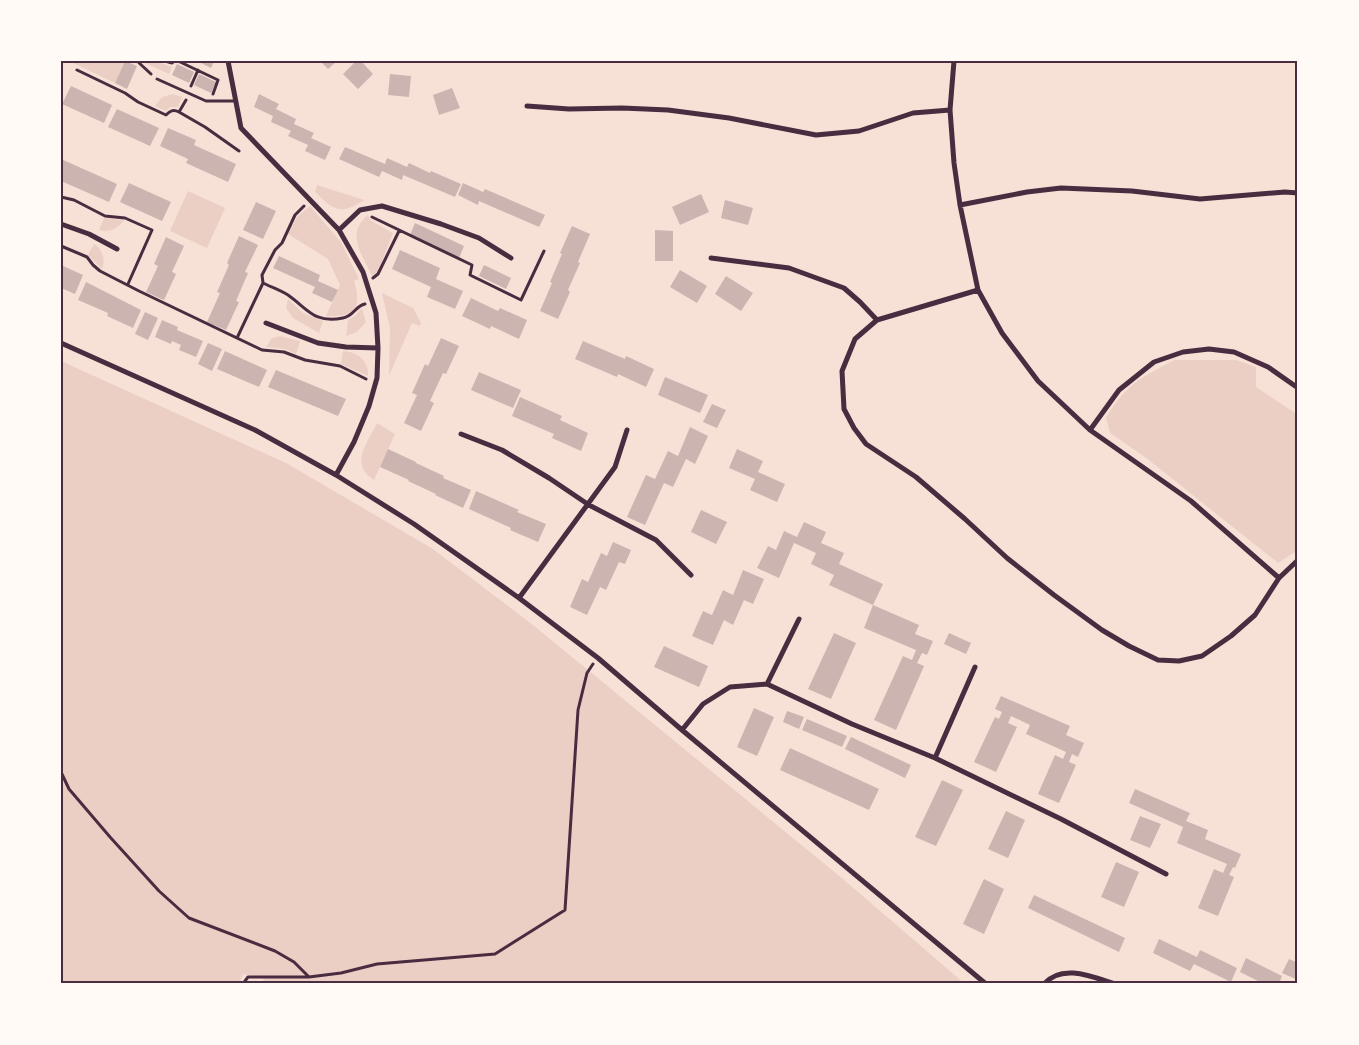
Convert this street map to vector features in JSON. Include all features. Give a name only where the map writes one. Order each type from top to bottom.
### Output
[{"type":"street","points":[[228,61],[240,128],[338,230],[362,272],[376,313],[378,348],[375,383],[369,406],[354,442],[336,475]]},
{"type":"street","points":[[954,61],[950,110],[954,163],[960,205],[978,290],[1002,333],[1038,381],[1090,430],[1191,501],[1279,578]]},
{"type":"street","points":[[527,106],[569,109],[622,108],[668,110],[729,118],[816,135],[859,131],[913,113],[950,110]]},
{"type":"street","points":[[960,205],[1027,192],[1061,188],[1200,198],[1285,192],[1298,193]]},
{"type":"street","points":[[338,230],[360,210],[382,206],[479,238],[511,258]]},
{"type":"street","points":[[61,224],[89,234],[117,250]]},
{"type":"street","points":[[711,258],[789,268],[844,288],[877,320]]},
{"type":"street","points":[[978,290],[877,320],[855,339],[842,371],[844,409],[854,428],[866,444],[916,477],[1007,558],[1102,630],[1158,660],[1179,661],[1202,656],[1231,636],[1255,615],[1279,578],[1298,560]]},
{"type":"street","points":[[266,323],[318,343],[346,347],[378,348]]},
{"type":"street","points":[[61,343],[255,430],[336,475],[414,524],[519,598],[598,658],[986,984]]},
{"type":"street","points":[[1090,430],[1119,390],[1154,362],[1182,352],[1209,349],[1234,352],[1268,367],[1298,388]]},
{"type":"street","points":[[519,598],[589,506],[615,467],[628,430]]},
{"type":"street","points":[[461,434],[502,450],[589,506],[656,540],[691,575]]},
{"type":"street","points":[[767,684],[799,619]]},
{"type":"street","points":[[935,758],[975,667]]},
{"type":"street","points":[[682,730],[703,704],[730,687],[767,684],[852,724],[935,758],[1166,874]]},
{"type":"street","points":[[1044,984],[1050,977],[1068,972],[1090,976],[1115,984]]},
{"type":"lane","points":[[157,79],[206,101],[234,100]]},
{"type":"path","points":[[137,61],[157,79]]},
{"type":"path","points":[[165,61],[172,63],[174,61]]},
{"type":"path","points":[[178,61],[218,80],[213,93],[214,101]]},
{"type":"path","points":[[77,70],[125,92],[138,102],[166,115],[170,111],[175,110],[205,127],[239,151]]},
{"type":"path","points":[[188,93],[198,70]]},
{"type":"path","points":[[61,197],[74,200],[105,216],[125,218],[152,230],[128,284]]},
{"type":"path","points":[[237,338],[263,283],[262,275],[275,250],[282,243],[295,215],[310,200]]},
{"type":"path","points":[[367,208],[373,218],[472,266],[470,275],[521,300],[544,251]]},
{"type":"path","points":[[366,282],[378,274],[399,231]]},
{"type":"path","points":[[61,246],[87,257],[93,266],[139,291],[262,350],[284,352],[305,360],[340,366],[375,383]]},
{"type":"path","points":[[263,283],[288,296],[314,316],[328,319],[352,315],[359,305],[372,302]]},
{"type":"path","points":[[249,984],[245,981],[248,977],[309,977],[377,964],[495,954],[565,910],[578,710],[588,673],[598,658]]},
{"type":"path","points":[[61,772],[69,789],[110,837],[159,891],[190,918],[275,951],[294,962],[309,977]]},
{"type":"shaded area","points":[[69,61],[125,61],[115,83]]},
{"type":"shaded area","points":[[140,61],[156,61],[172,67],[169,74]]},
{"type":"shaded area","points":[[173,94],[182,97],[178,107],[170,107],[166,111],[155,106],[162,97]]},
{"type":"shaded area","points":[[317,185],[364,200],[349,208],[338,209],[332,207],[315,192]]},
{"type":"shaded area","points":[[188,191],[225,208],[207,248],[170,231]]},
{"type":"shaded area","points":[[310,206],[341,242],[359,279],[354,281],[357,299],[354,310],[350,313],[326,316],[340,285],[328,259],[288,234],[297,217]]},
{"type":"shaded area","points":[[368,215],[370,220],[393,233],[378,272],[372,276],[360,252],[357,237],[361,222]]},
{"type":"shaded area","points":[[104,218],[124,220],[113,230],[99,230]]},
{"type":"shaded area","points":[[94,244],[99,248],[102,255],[104,262],[102,269],[88,255]]},
{"type":"shaded area","points":[[382,293],[413,308],[421,323],[420,326],[412,323],[389,376],[390,328]]},
{"type":"shaded area","points":[[288,299],[303,313],[323,321],[319,333],[293,318],[286,308]]},
{"type":"shaded area","points":[[362,308],[366,322],[357,332],[346,336],[348,320],[355,316]]},
{"type":"shaded area","points":[[280,336],[300,341],[296,354],[285,349],[266,347],[272,338]]},
{"type":"shaded area","points":[[343,351],[353,353],[362,358],[367,366],[368,376],[341,364]]},
{"type":"shaded area","points":[[1174,360],[1236,360],[1256,367],[1256,387],[1298,415],[1298,550],[1278,563],[1145,457],[1110,433],[1106,418],[1120,397],[1143,377]]},
{"type":"shaded area","points":[[61,361],[288,464],[433,549],[533,625],[843,879],[965,984],[266,984],[262,978],[243,974],[240,982],[243,984],[61,984]]},
{"type":"shaded area","points":[[377,423],[395,434],[374,480],[367,474],[361,461],[362,453]]},
{"type":"building","points":[[125,61],[137,66],[127,89],[115,83]]},
{"type":"building","points":[[197,61],[214,61],[211,68]]},
{"type":"building","points":[[320,61],[337,61],[328,69]]},
{"type":"building","points":[[356,61],[361,61],[373,74],[358,89],[343,74]]},
{"type":"building","points":[[177,64],[194,72],[189,83],[172,75]]},
{"type":"building","points":[[199,74],[216,82],[211,93],[194,85]]},
{"type":"building","points":[[390,74],[411,76],[409,97],[388,95]]},
{"type":"building","points":[[71,86],[112,105],[104,123],[62,104]]},
{"type":"building","points":[[452,88],[460,108],[439,115],[433,95]]},
{"type":"building","points":[[259,94],[279,104],[276,109],[296,119],[294,124],[314,133],[311,138],[331,147],[325,160],[305,151],[308,145],[288,136],[291,131],[271,122],[273,116],[254,107]]},
{"type":"building","points":[[117,109],[159,128],[150,146],[108,127]]},
{"type":"building","points":[[168,128],[196,140],[194,145],[236,164],[228,182],[186,163],[188,159],[160,146]]},
{"type":"building","points":[[345,147],[385,164],[387,158],[407,167],[409,163],[461,184],[455,197],[403,175],[402,180],[382,171],[379,177],[339,159]]},
{"type":"building","points":[[61,159],[117,184],[109,202],[61,181]]},
{"type":"building","points":[[129,183],[171,202],[162,221],[120,202]]},
{"type":"building","points":[[463,183],[483,192],[485,189],[545,215],[539,227],[479,201],[478,205],[458,195]]},
{"type":"building","points":[[701,194],[709,212],[680,225],[672,207]]},
{"type":"building","points":[[725,200],[753,208],[748,225],[721,218]]},
{"type":"building","points":[[256,202],[276,211],[263,239],[243,230]]},
{"type":"building","points":[[415,223],[464,246],[459,258],[410,235]]},
{"type":"building","points":[[572,226],[590,234],[568,290],[570,292],[558,319],[540,311],[562,254],[560,253]]},
{"type":"building","points":[[655,230],[673,231],[673,261],[655,261]]},
{"type":"building","points":[[239,236],[258,245],[245,272],[248,273],[236,301],[239,302],[226,330],[207,322],[220,293],[217,292]]},
{"type":"building","points":[[166,237],[184,246],[172,272],[176,274],[164,300],[146,292],[158,266],[154,264]]},
{"type":"building","points":[[400,250],[440,268],[436,279],[463,291],[455,309],[427,297],[431,287],[392,269]]},
{"type":"building","points":[[279,256],[320,275],[318,281],[338,290],[332,302],[312,293],[315,287],[273,268]]},
{"type":"building","points":[[61,265],[83,275],[75,294],[61,288]]},
{"type":"building","points":[[484,265],[511,278],[506,289],[479,276]]},
{"type":"building","points":[[680,270],[707,286],[697,303],[670,287]]},
{"type":"building","points":[[726,276],[753,293],[741,311],[715,294]]},
{"type":"building","points":[[86,282],[141,310],[133,328],[107,316],[108,313],[78,300]]},
{"type":"building","points":[[471,298],[498,311],[500,308],[527,320],[519,339],[491,326],[490,329],[462,316]]},
{"type":"building","points":[[145,312],[158,318],[148,340],[135,334]]},
{"type":"building","points":[[162,320],[178,327],[177,330],[203,341],[196,357],[179,350],[181,345],[172,341],[171,344],[155,337]]},
{"type":"building","points":[[441,338],[459,346],[446,374],[443,373],[430,401],[434,403],[421,431],[404,423],[417,395],[412,393],[425,364],[428,366]]},
{"type":"building","points":[[583,341],[625,359],[626,356],[654,369],[646,387],[618,374],[617,377],[575,359]]},
{"type":"building","points":[[208,343],[222,349],[212,371],[198,364]]},
{"type":"building","points":[[225,351],[267,370],[259,387],[217,369]]},
{"type":"building","points":[[276,370],[346,399],[338,416],[268,387]]},
{"type":"building","points":[[479,372],[521,390],[513,408],[471,390]]},
{"type":"building","points":[[665,377],[708,395],[700,413],[658,395]]},
{"type":"building","points":[[520,397],[562,416],[560,420],[588,433],[581,451],[552,438],[554,434],[512,416]]},
{"type":"building","points":[[712,404],[726,410],[717,428],[703,422]]},
{"type":"building","points":[[690,427],[708,436],[695,464],[686,459],[673,487],[664,483],[645,525],[627,517],[646,475],[655,479],[668,451],[678,456]]},
{"type":"building","points":[[388,449],[444,476],[443,478],[471,490],[463,508],[380,467]]},
{"type":"building","points":[[737,449],[763,461],[758,472],[785,484],[777,502],[750,490],[755,479],[729,468]]},
{"type":"building","points":[[476,491],[519,510],[517,512],[546,524],[538,542],[469,509]]},
{"type":"building","points":[[701,510],[727,522],[716,544],[691,532]]},
{"type":"building","points":[[804,522],[826,532],[821,543],[844,553],[839,564],[883,584],[873,605],[829,585],[834,575],[811,564],[816,553],[794,543],[779,578],[757,568],[768,546],[776,550],[784,531],[797,537]]},
{"type":"building","points":[[613,542],[631,550],[625,564],[619,562],[606,590],[600,587],[587,615],[570,607],[582,579],[588,582],[601,553],[607,556]]},
{"type":"building","points":[[743,570],[764,579],[753,604],[744,600],[733,625],[724,620],[713,645],[692,636],[703,611],[712,615],[723,590],[733,595]]},
{"type":"building","points":[[873,605],[919,625],[915,634],[933,641],[927,655],[922,653],[917,663],[924,666],[896,730],[874,720],[903,656],[912,660],[916,650],[864,628]]},
{"type":"building","points":[[834,633],[856,643],[831,699],[808,689]]},
{"type":"building","points":[[949,633],[971,643],[966,654],[944,644]]},
{"type":"building","points":[[664,646],[708,666],[699,687],[654,667]]},
{"type":"building","points":[[1001,696],[1070,726],[1066,735],[1084,743],[1078,757],[1072,754],[1069,762],[1076,765],[1059,803],[1038,794],[1055,755],[1063,759],[1066,752],[1026,734],[1030,725],[1011,716],[1008,723],[1017,727],[996,772],[974,762],[995,717],[999,719],[1002,712],[995,709]]},
{"type":"building","points":[[754,708],[774,717],[757,756],[737,747]]},
{"type":"building","points":[[787,711],[804,717],[799,729],[783,722]]},
{"type":"building","points":[[807,719],[847,736],[842,747],[802,730]]},
{"type":"building","points":[[851,737],[911,765],[905,778],[845,749]]},
{"type":"building","points":[[790,748],[879,789],[869,810],[780,770]]},
{"type":"building","points":[[942,780],[963,790],[936,846],[915,837]]},
{"type":"building","points":[[1135,789],[1190,813],[1186,821],[1208,830],[1205,839],[1241,854],[1235,868],[1233,867],[1229,875],[1234,877],[1218,916],[1198,908],[1214,869],[1223,873],[1227,864],[1177,843],[1183,827],[1129,803]]},
{"type":"building","points":[[1006,811],[1025,820],[1008,858],[988,849]]},
{"type":"building","points":[[1140,816],[1161,824],[1150,848],[1130,840]]},
{"type":"building","points":[[1116,862],[1139,872],[1124,907],[1101,897]]},
{"type":"building","points":[[984,879],[1004,889],[984,934],[963,924]]},
{"type":"building","points":[[1034,895],[1125,938],[1119,952],[1028,908]]},
{"type":"building","points":[[1159,939],[1197,957],[1200,950],[1237,968],[1231,982],[1194,964],[1190,971],[1153,953]]},
{"type":"building","points":[[1246,958],[1282,976],[1279,984],[1264,984],[1240,972]]},
{"type":"building","points":[[1289,959],[1298,963],[1298,980],[1282,973]]}]
